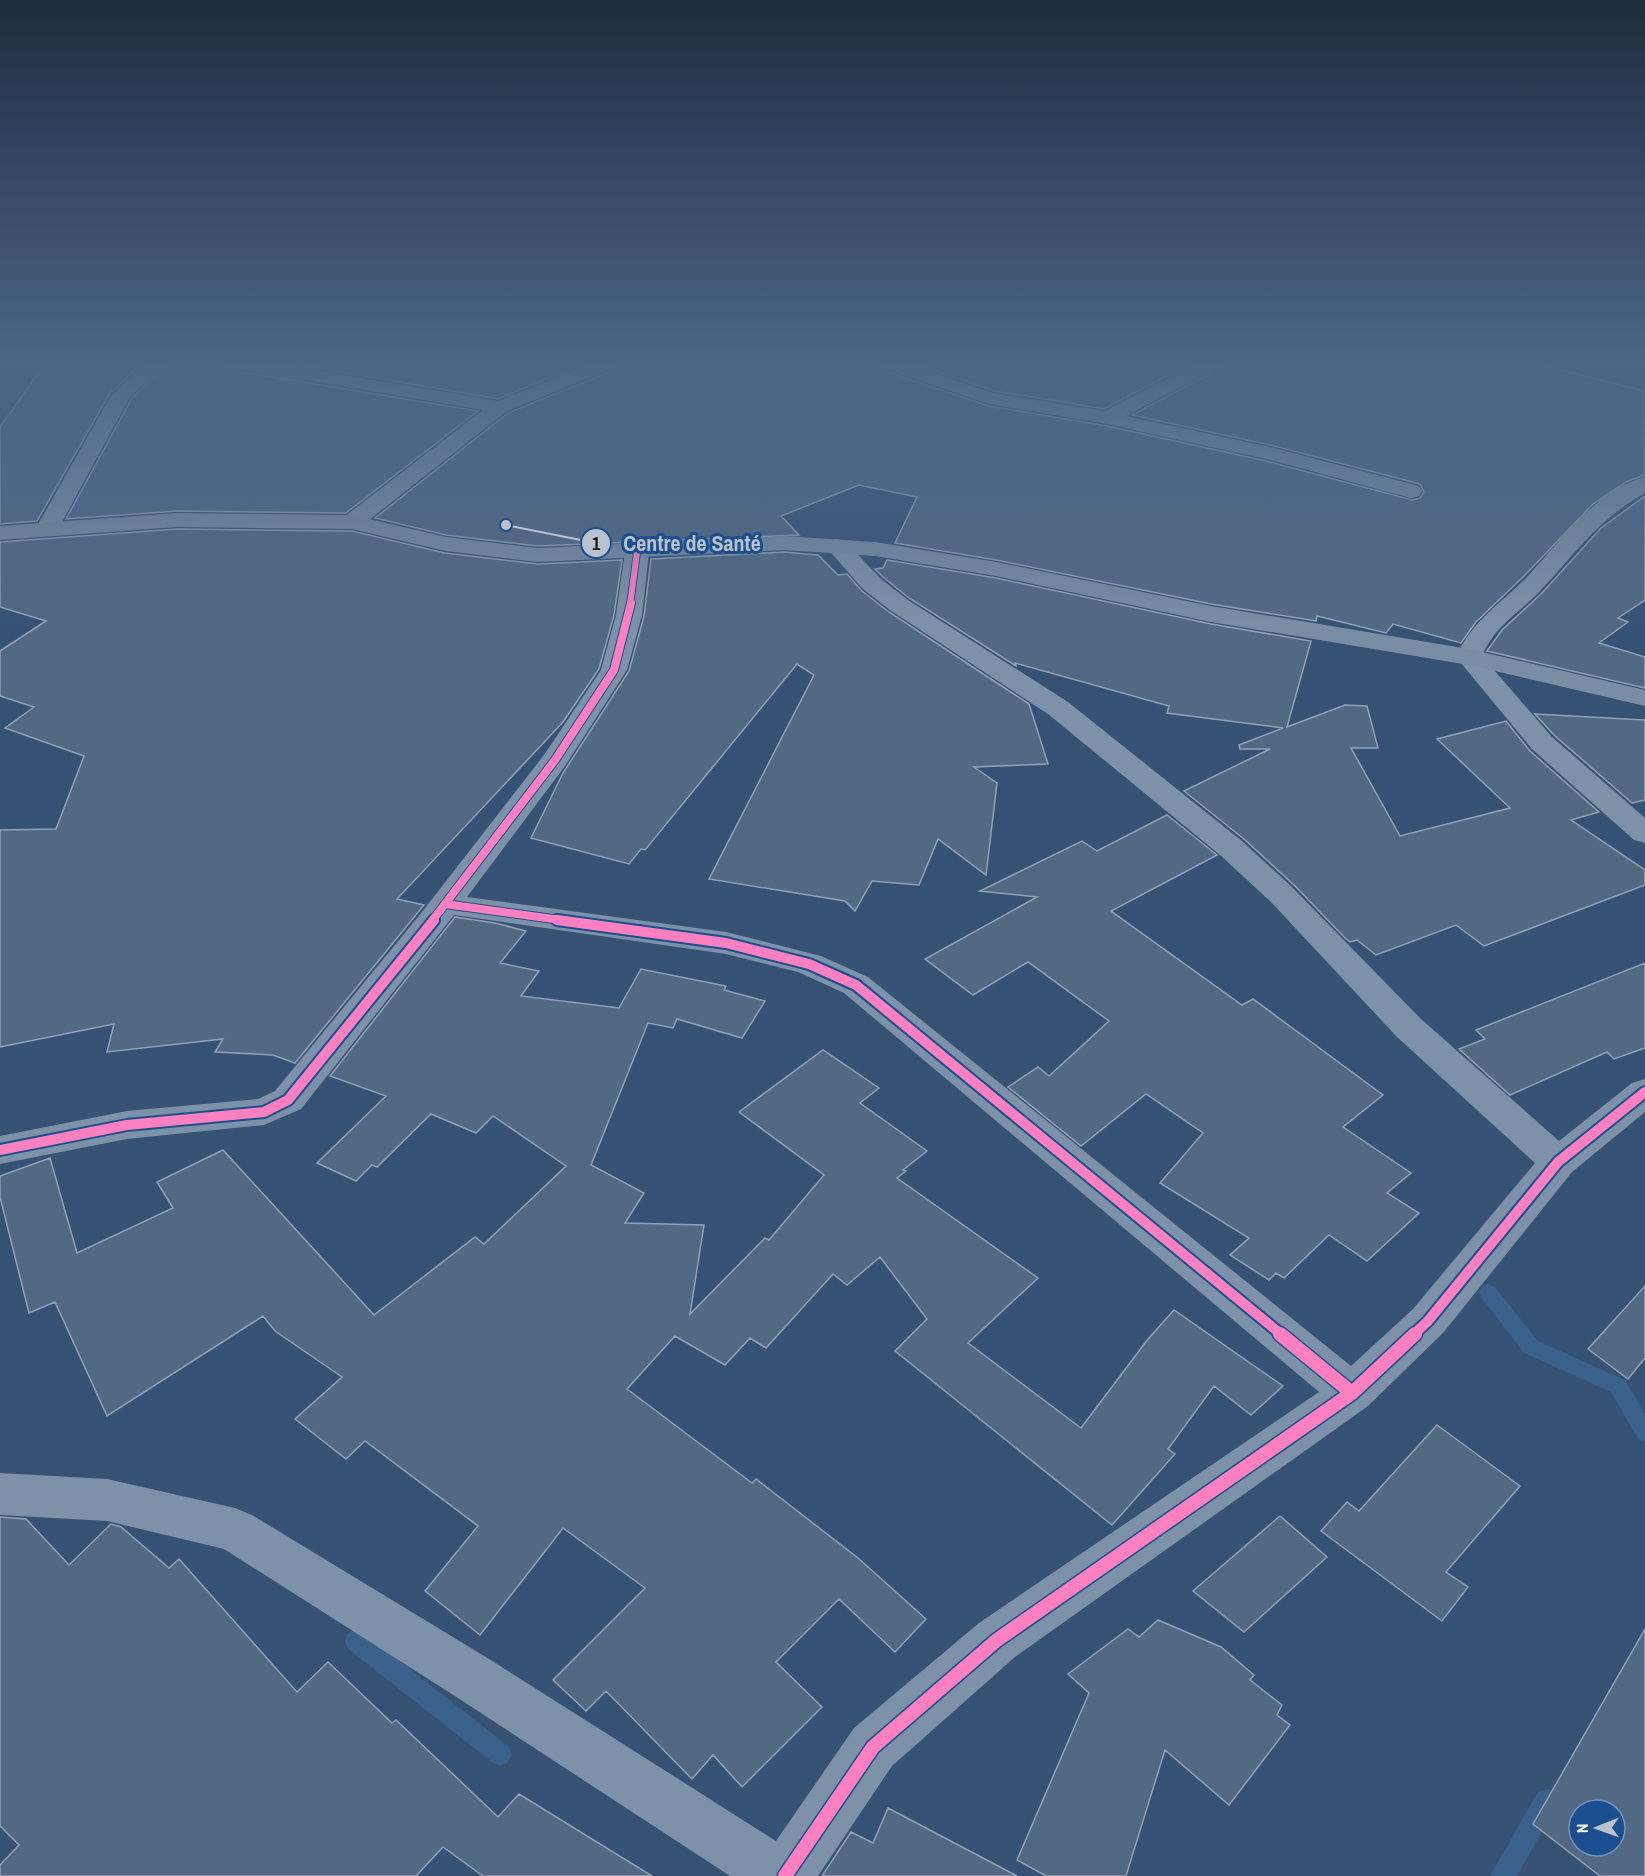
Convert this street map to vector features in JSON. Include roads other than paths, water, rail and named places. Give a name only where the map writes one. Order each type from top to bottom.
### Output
[{"type":"main road","points":[[0,533],[177,520],[352,522],[446,544],[538,555],[637,552],[784,543],[875,549],[996,569],[1211,614],[1469,657],[1645,698]]},
{"type":"street","points":[[48,528],[91,450]]},
{"type":"street","points":[[352,522],[444,450]]},
{"type":"street","points":[[1254,450],[1411,490]]},
{"type":"street","points":[[1645,484],[1610,505],[1591,520],[1525,592],[1497,614],[1474,642],[1469,657],[1542,743],[1645,834]]},
{"type":"street","points":[[837,546],[872,584],[898,606],[1058,708],[1232,848],[1282,895],[1409,1028],[1558,1162]]},
{"type":"street","points":[[0,1150],[127,1125],[264,1112],[288,1100],[445,904],[555,760],[614,670],[629,615],[637,552]]},
{"type":"street","points":[[445,904],[726,943],[809,964],[856,985],[1352,1393]]},
{"type":"street","points":[[0,1494],[107,1500],[235,1530],[476,1680],[783,1876],[873,1747],[997,1640],[1352,1393],[1428,1321],[1558,1162],[1645,1092]]},
{"type":"waterway","points":[[1219,450],[1279,461]]},
{"type":"waterway","points":[[1357,482],[1395,496]]},
{"type":"waterway","points":[[1488,1292],[1531,1347],[1618,1386],[1645,1433]]},
{"type":"waterway","points":[[356,1641],[500,1754]]},
{"type":"waterway","points":[[1503,1876],[1547,1801]]},
{"type":"place","name":"Centre de Santé","points":[[506,525]]}]
